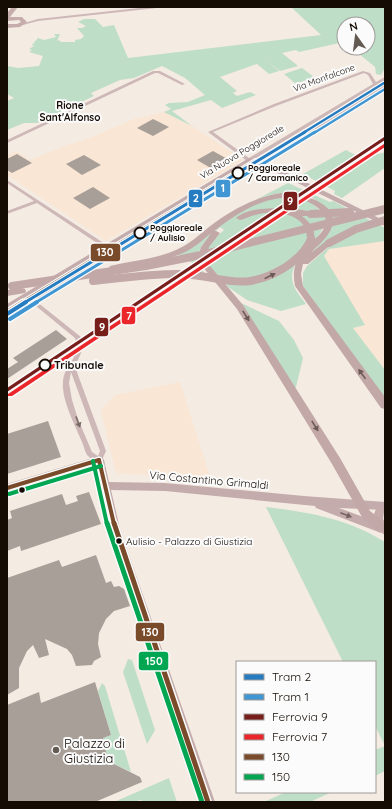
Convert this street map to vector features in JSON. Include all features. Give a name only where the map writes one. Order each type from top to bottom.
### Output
[{"type":"highway","points":[[93,277],[133,263],[165,257],[183,251],[198,241],[220,222],[265,198],[283,195],[302,197],[318,204],[328,215],[330,220],[327,230],[301,259],[298,266],[297,278],[302,290],[385,405]]},
{"type":"highway","points":[[383,529],[372,520],[361,505],[336,461],[240,307],[229,293],[211,275],[205,267],[203,259],[205,247],[208,241],[232,222],[251,213],[269,210],[311,214],[337,214],[385,203]]},
{"type":"highway","points":[[7,293],[220,251],[385,209]]},
{"type":"highway","points":[[93,277],[174,274],[197,276],[232,283],[249,282],[265,278],[293,262],[305,250],[311,240],[311,232],[307,224],[294,215],[283,211]]},
{"type":"highway","points":[[7,287],[172,268],[226,256],[385,214]]},
{"type":"highway","points":[[297,278],[300,267],[329,243],[348,232],[385,220]]},
{"type":"main road","points":[[15,7],[8,17],[22,22]]},
{"type":"main road","points":[[7,30],[22,22]]},
{"type":"main road","points":[[7,26],[15,27]]},
{"type":"main road","points":[[249,160],[261,162],[385,224]]},
{"type":"main road","name":"Via Nuova Poggioreale","points":[[7,308],[249,160]]},
{"type":"main road","name":"Via Nuova Poggioreale","points":[[7,319],[261,162]]},
{"type":"main road","points":[[7,488],[99,460],[115,529],[208,802]]},
{"type":"main road","name":"Via Costantino Grimaldi","points":[[106,486],[124,485],[175,488],[309,501],[385,506]]},
{"type":"main road","name":"Via Costantino Grimaldi","points":[[309,501],[383,529]]},
{"type":"main road","points":[[383,529],[378,517],[380,512],[385,510]]},
{"type":"street","points":[[22,22],[157,7]]},
{"type":"street","points":[[7,142],[154,72],[159,72],[183,84]]},
{"type":"street","name":"Via Monfalcone","points":[[249,160],[210,132],[212,129],[364,72],[369,74],[375,84]]},
{"type":"street","name":"Via Nuova Poggioreale","points":[[249,160],[384,78]]},
{"type":"street","name":"Via Nuova Poggioreale","points":[[261,162],[385,85]]},
{"type":"street","points":[[7,181],[114,252]]},
{"type":"street","points":[[7,213],[37,201]]},
{"type":"street","points":[[27,296],[78,337],[80,350],[67,378],[68,393],[90,454],[99,460],[103,451],[73,366]]},
{"type":"shaded area","points":[[164,112],[192,126],[243,160],[106,241],[7,175],[7,155],[16,151],[30,160],[69,144],[87,139],[134,119]]},
{"type":"shaded area","points":[[384,240],[385,370],[353,328],[364,326],[324,256],[329,249]]},
{"type":"shaded area","points":[[180,382],[211,480],[116,473],[101,410],[115,395]]},
{"type":"green space","points":[[291,7],[385,7],[385,68],[381,75],[376,74],[375,67],[362,56],[376,56],[376,16],[336,16],[336,44],[299,52],[296,50],[282,53],[298,66],[280,71],[267,61],[279,71],[269,74],[257,64],[220,77],[237,91],[233,93],[237,96],[250,92],[256,95],[222,108],[211,100],[172,111],[192,126],[164,112],[171,109],[165,105],[169,103],[188,102],[205,95],[185,78],[162,66],[134,78],[120,80],[91,93],[94,96],[37,123],[24,123],[7,130],[7,101],[14,98],[7,94],[7,66],[18,68],[39,66],[43,56],[29,52],[32,50],[29,49],[34,46],[32,45],[38,38],[44,40],[56,37],[54,34],[60,34],[57,41],[75,42],[75,40],[81,39],[84,36],[77,28],[86,26],[78,22],[84,19],[95,19],[103,27],[114,25],[128,58],[321,35]]},
{"type":"green space","points":[[302,68],[314,77],[296,84],[284,74]]},
{"type":"green space","points":[[346,150],[359,157],[368,151],[379,154],[385,152],[385,168],[342,198],[334,194],[335,191],[303,174]]},
{"type":"green space","points":[[288,183],[330,202],[333,201],[385,228],[385,241],[329,249],[324,256],[365,325],[353,328],[385,370],[385,400],[303,286],[303,273],[307,266],[331,245],[305,260],[329,233],[333,225],[317,202],[305,195],[297,193],[282,193],[260,198],[263,200],[290,197],[305,200],[319,209],[326,217],[318,236],[294,267],[292,276],[294,286],[306,304],[281,311],[247,300],[228,287],[207,264],[206,251],[211,242],[224,230],[220,227],[202,245],[198,254],[204,273],[197,272],[197,266],[175,252],[259,198]]},
{"type":"green space","points":[[241,303],[279,321],[294,340],[303,358],[296,387],[294,388]]},
{"type":"green space","points":[[266,507],[298,511],[342,522],[371,534],[385,542],[385,746],[376,728],[376,661],[343,661]]},
{"type":"green space","points":[[128,659],[132,660],[155,730],[147,744],[123,672]]},
{"type":"green space","points":[[102,683],[105,686],[131,772],[108,761],[103,738],[111,735],[98,691]]},
{"type":"green space","points":[[385,746],[385,771],[376,776],[376,750]]},
{"type":"green space","points":[[169,778],[177,802],[146,802],[140,800],[135,802],[114,802]]},
{"type":"green space","points":[[284,793],[330,793],[310,802],[264,802]]},
{"type":"building","points":[[153,119],[169,127],[153,136],[137,128]]},
{"type":"building","points":[[213,151],[231,161],[214,170],[197,160]]},
{"type":"building","points":[[17,154],[32,163],[12,173],[7,170],[7,159]]},
{"type":"building","points":[[84,155],[101,165],[82,175],[66,164]]},
{"type":"building","points":[[93,187],[110,198],[90,209],[73,198]]},
{"type":"building","points":[[56,330],[67,339],[7,379],[7,369],[18,362],[13,358]]},
{"type":"building","points":[[48,421],[61,457],[7,474],[7,434]]},
{"type":"building","points":[[89,492],[101,524],[21,551],[20,546],[7,551],[7,520],[12,518],[10,511],[62,494],[66,505],[78,501],[76,496]]},
{"type":"building","points":[[96,555],[106,583],[111,581],[114,587],[119,586],[124,589],[130,606],[114,611],[106,619],[99,633],[98,644],[101,657],[94,661],[92,665],[76,666],[72,655],[67,649],[45,639],[49,655],[39,658],[33,645],[27,651],[19,668],[19,688],[7,695],[7,578],[59,560],[62,567]]},
{"type":"building","name":"Palazzo di Giustizia","points":[[95,682],[111,735],[103,738],[108,761],[140,777],[142,782],[95,802],[7,802],[7,705],[39,692],[41,703]]},
{"type":"tram line","name":"2","points":[[7,314],[384,83]]},
{"type":"tram line","name":"1","points":[[10,319],[385,89]]},
{"type":"rail line","name":"9","points":[[7,390],[385,138]]},
{"type":"rail line","name":"7","points":[[10,395],[385,145]]},
{"type":"transit line","name":"130","points":[[7,312],[255,161]]},
{"type":"transit line","name":"130","points":[[99,460],[115,529],[208,802]]},
{"type":"transit line","name":"130","points":[[7,488],[99,460]]},
{"type":"transit line","name":"150","points":[[93,461],[109,531],[202,802]]},
{"type":"transit line","name":"150","points":[[9,494],[101,466]]},
{"type":"place","name":"Poggioreale / Caramanico","points":[[238,173]]},
{"type":"place","name":"Poggioreale / Aulisio","points":[[140,233]]},
{"type":"place","name":"Tribunale","points":[[45,365]]},
{"type":"place","name":"Aulisio - Palazzo di Giustizia","points":[[119,541]]},
{"type":"place","name":"Palazzo di Giustizia","points":[[56,750]]},
{"type":"district","name":"Rione Sant'Alfonso","points":[[70,110]]}]
